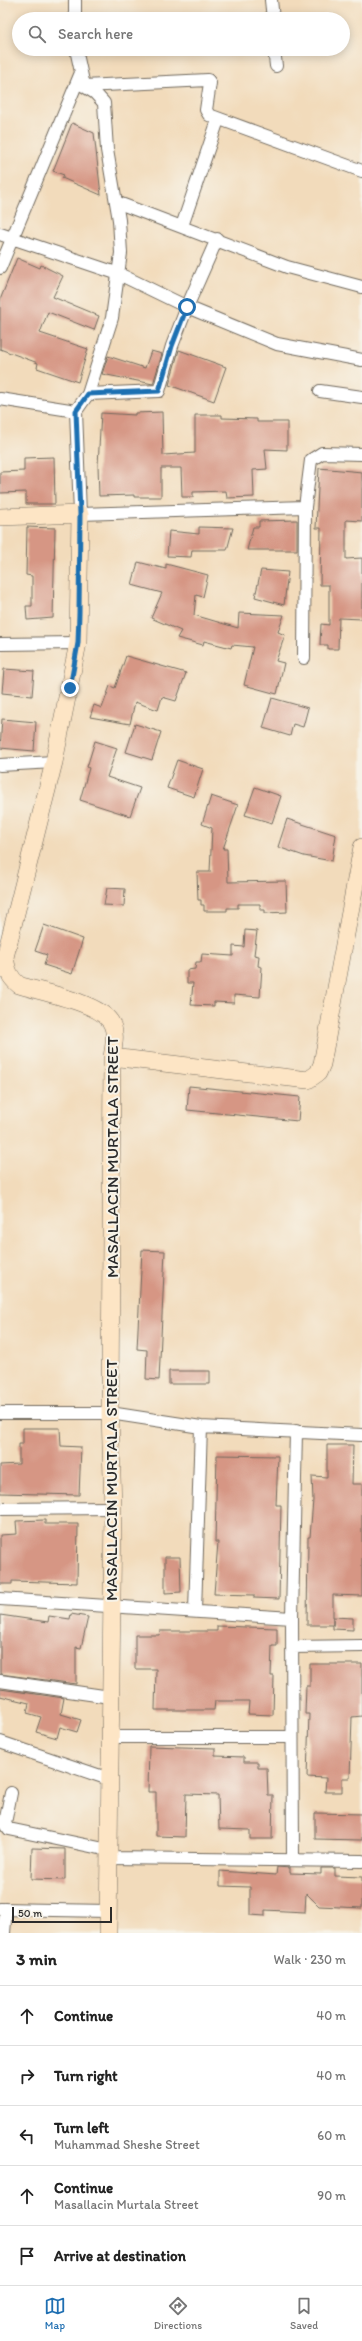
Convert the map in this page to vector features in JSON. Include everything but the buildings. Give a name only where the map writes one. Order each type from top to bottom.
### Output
[{"type":"street","points":[[75,0],[75,12]]},
{"type":"street","points":[[271,0],[272,12]]},
{"type":"street","points":[[0,268],[6,236],[82,80],[77,56]]},
{"type":"street","points":[[275,56],[276,66]]},
{"type":"street","points":[[82,80],[208,80],[210,83],[206,110],[209,115],[218,120],[362,171]]},
{"type":"street","points":[[80,514],[76,411],[88,394],[112,318],[121,252],[116,202],[107,150],[104,103],[101,97],[82,80]]},
{"type":"street","points":[[182,226],[218,120]]},
{"type":"street","points":[[116,202],[217,239],[287,267],[362,287]]},
{"type":"street","points":[[6,236],[119,274],[187,307],[277,344],[362,360]]},
{"type":"street","points":[[88,394],[159,391],[172,346],[187,307],[217,239]]},
{"type":"street","points":[[320,390],[362,397]]},
{"type":"street","points":[[0,399],[76,411]]},
{"type":"street","points":[[304,658],[305,507],[311,460],[322,452],[362,454]]},
{"type":"street","points":[[0,517],[305,507]]},
{"type":"street","name":"MASALLACIN MURTALA STREET","points":[[80,514],[78,643],[54,762],[5,957],[6,980],[90,1007],[102,1013],[110,1021],[114,1032],[112,1057],[110,1413],[113,1508],[109,1737],[108,1933]]},
{"type":"street","points":[[0,644],[78,643]]},
{"type":"street","points":[[0,765],[54,762]]},
{"type":"street","points":[[112,1057],[308,1080],[318,1073],[322,1064],[360,874],[362,847]]},
{"type":"street","points":[[0,1413],[110,1413],[201,1427],[362,1435]]},
{"type":"street","points":[[195,1611],[201,1427]]},
{"type":"street","points":[[293,1860],[292,1618],[296,1431]]},
{"type":"street","points":[[0,1509],[113,1508]]},
{"type":"street","points":[[0,1599],[292,1618]]},
{"type":"street","points":[[292,1647],[362,1646]]},
{"type":"street","points":[[0,1680],[110,1698]]},
{"type":"street","points":[[109,1737],[292,1737]]},
{"type":"street","points":[[0,1742],[109,1779]]},
{"type":"street","points":[[11,1793],[5,1823],[9,1829],[109,1854],[362,1861]]},
{"type":"street","points":[[4,1933],[3,1909],[108,1911]]},
{"type":"route","points":[[70,688],[78,643],[79,613],[80,514],[76,411],[88,394],[159,391],[172,346],[187,307]]}]
